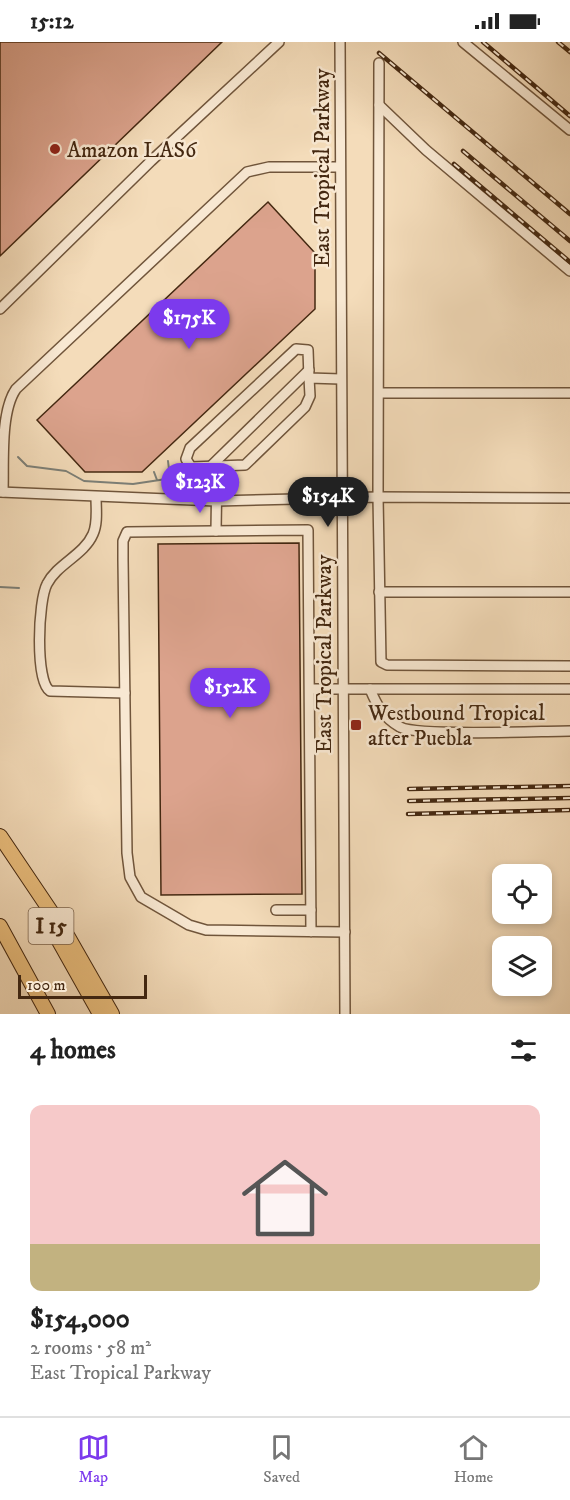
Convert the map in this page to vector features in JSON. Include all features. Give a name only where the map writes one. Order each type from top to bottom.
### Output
[{"type":"highway","name":"I 15","points":[[0,838],[100,1014]]},
{"type":"highway","points":[[0,838],[68,937],[112,1014]]},
{"type":"highway","name":"I 15","points":[[0,926],[48,1014]]},
{"type":"street","points":[[0,309],[151,162],[279,42]]},
{"type":"street","name":"East Tropical Parkway","points":[[340,42],[345,1014]]},
{"type":"street","points":[[464,42],[570,130]]},
{"type":"street","points":[[379,63],[378,497],[381,662],[387,665],[570,666]]},
{"type":"street","points":[[379,105],[426,150],[570,271]]},
{"type":"street","points":[[340,167],[269,167],[247,172],[16,389],[6,405],[1,492],[216,501],[378,497],[570,498]]},
{"type":"street","points":[[296,349],[308,350],[310,396],[305,407],[244,465],[214,467],[191,467],[186,459],[190,448],[296,349]]},
{"type":"street","points":[[309,374],[341,379]]},
{"type":"street","points":[[216,531],[214,467],[309,374]]},
{"type":"street","points":[[380,393],[570,393]]},
{"type":"street","points":[[96,497],[94,532],[88,542],[53,574],[46,586],[40,624],[41,678],[44,687],[50,691],[125,693]]},
{"type":"street","points":[[311,932],[311,689],[308,530],[127,532],[123,541],[123,560],[127,853],[130,877],[141,897],[189,925],[206,930],[311,932],[345,932]]},
{"type":"street","points":[[379,592],[570,592]]},
{"type":"street","points":[[311,689],[570,689]]},
{"type":"street","points":[[370,689],[378,709],[402,728],[437,731],[570,731]]},
{"type":"street","points":[[276,910],[311,910]]},
{"type":"building","name":"Amazon LAS6","points":[[0,42],[222,42],[0,256]]},
{"type":"building","points":[[268,202],[315,253],[315,309],[142,472],[85,472],[37,420]]},
{"type":"building","points":[[299,543],[302,894],[161,895],[158,544]]},
{"type":"waterway","points":[[18,457],[27,466],[66,471],[84,481],[133,484],[173,478]]},
{"type":"waterway","points":[[168,461],[170,478]]},
{"type":"waterway","points":[[154,472],[157,480]]},
{"type":"waterway","points":[[0,587],[19,588]]},
{"type":"railway","points":[[483,42],[570,116]]},
{"type":"railway","points":[[558,42],[570,52]]},
{"type":"railway","points":[[379,53],[570,214]]},
{"type":"railway","points":[[463,151],[570,241]]},
{"type":"railway","points":[[454,164],[570,262]]},
{"type":"railway","points":[[409,789],[570,786]]},
{"type":"railway","points":[[409,801],[570,798]]},
{"type":"railway","points":[[408,814],[570,810]]},
{"type":"place","name":"Amazon LAS6","points":[[55,149]]},
{"type":"place","name":"Westbound Tropical after Puebla","points":[[356,725]]}]
